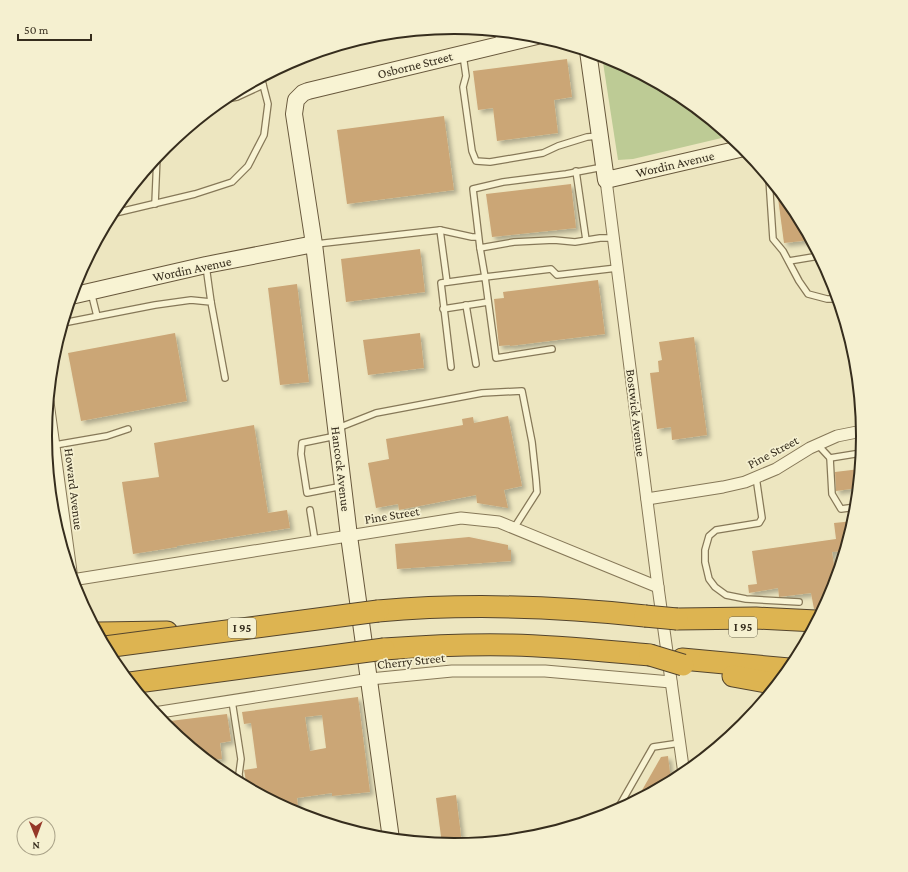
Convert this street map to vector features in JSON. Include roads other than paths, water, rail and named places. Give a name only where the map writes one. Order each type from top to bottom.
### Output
[{"type":"highway","name":"I 95","points":[[112,646],[378,611],[439,607],[511,606],[581,610],[677,619],[804,634]]},
{"type":"highway","points":[[677,619],[756,618],[811,622]]},
{"type":"highway","points":[[104,633],[217,632]]},
{"type":"highway","points":[[138,685],[384,649],[512,645],[650,655],[683,662],[712,672],[771,683]]},
{"type":"highway","points":[[683,662],[782,669]]},
{"type":"street","name":"Osborne Street","points":[[296,100],[302,93],[308,90],[463,53],[499,38]]},
{"type":"street","name":"Bostwick Avenue","points":[[589,57],[683,766]]},
{"type":"street","name":"Hancock Avenue","points":[[296,100],[294,114],[314,244],[349,536],[391,833]]},
{"type":"street","name":"Wordin Avenue","points":[[605,173],[735,150]]},
{"type":"street","name":"Wordin Avenue","points":[[78,295],[206,265],[314,244]]},
{"type":"street","name":"Howard Avenue","points":[[52,428],[68,547]]},
{"type":"street","name":"Pine Street","points":[[647,499],[745,482],[776,469],[810,448],[837,436],[856,432]]},
{"type":"street","name":"Pine Street","points":[[78,578],[461,518],[499,522],[658,587]]},
{"type":"street","name":"Cherry Street","points":[[162,712],[370,679],[452,671],[510,670],[579,673],[672,682]]},
{"type":"lane","points":[[463,53],[466,76],[463,87],[472,151],[476,161],[490,162],[543,153],[558,146],[587,137],[600,136]]},
{"type":"lane","points":[[121,212],[195,194],[232,182],[248,166],[264,135],[268,104],[263,85],[244,94]]},
{"type":"lane","points":[[155,204],[157,166]]},
{"type":"lane","points":[[552,349],[496,358],[478,236],[473,189],[503,182],[576,171],[605,173]]},
{"type":"lane","points":[[576,171],[586,240]]},
{"type":"lane","points":[[770,187],[773,238],[789,260],[799,281],[808,294],[832,299]]},
{"type":"lane","points":[[314,244],[440,230],[472,237],[478,236]]},
{"type":"lane","points":[[440,230],[447,282]]},
{"type":"lane","points":[[480,248],[514,242],[554,240],[575,242],[613,238]]},
{"type":"lane","points":[[789,260],[814,257]]},
{"type":"lane","points":[[206,265],[211,302],[225,378]]},
{"type":"lane","points":[[451,367],[440,283],[551,269],[557,275],[617,268]]},
{"type":"lane","points":[[90,292],[97,316]]},
{"type":"lane","points":[[69,322],[155,305],[191,300],[211,302]]},
{"type":"lane","points":[[443,309],[488,302]]},
{"type":"lane","points":[[466,305],[476,364]]},
{"type":"lane","points":[[343,486],[307,493],[301,454],[302,443],[336,432],[376,413],[482,393],[522,391],[532,442],[537,492],[514,528]]},
{"type":"lane","points":[[55,445],[107,436],[128,429]]},
{"type":"lane","points":[[818,445],[830,458],[832,494],[841,509],[849,508]]},
{"type":"lane","points":[[830,458],[855,454]]},
{"type":"lane","points":[[756,478],[762,518],[758,523],[716,530],[709,536],[705,550],[705,562],[709,579],[714,587],[726,595],[746,599],[799,602]]},
{"type":"lane","points":[[310,510],[315,541]]},
{"type":"lane","points":[[232,701],[241,759],[239,775]]},
{"type":"lane","points":[[622,801],[653,747],[680,743]]}]
